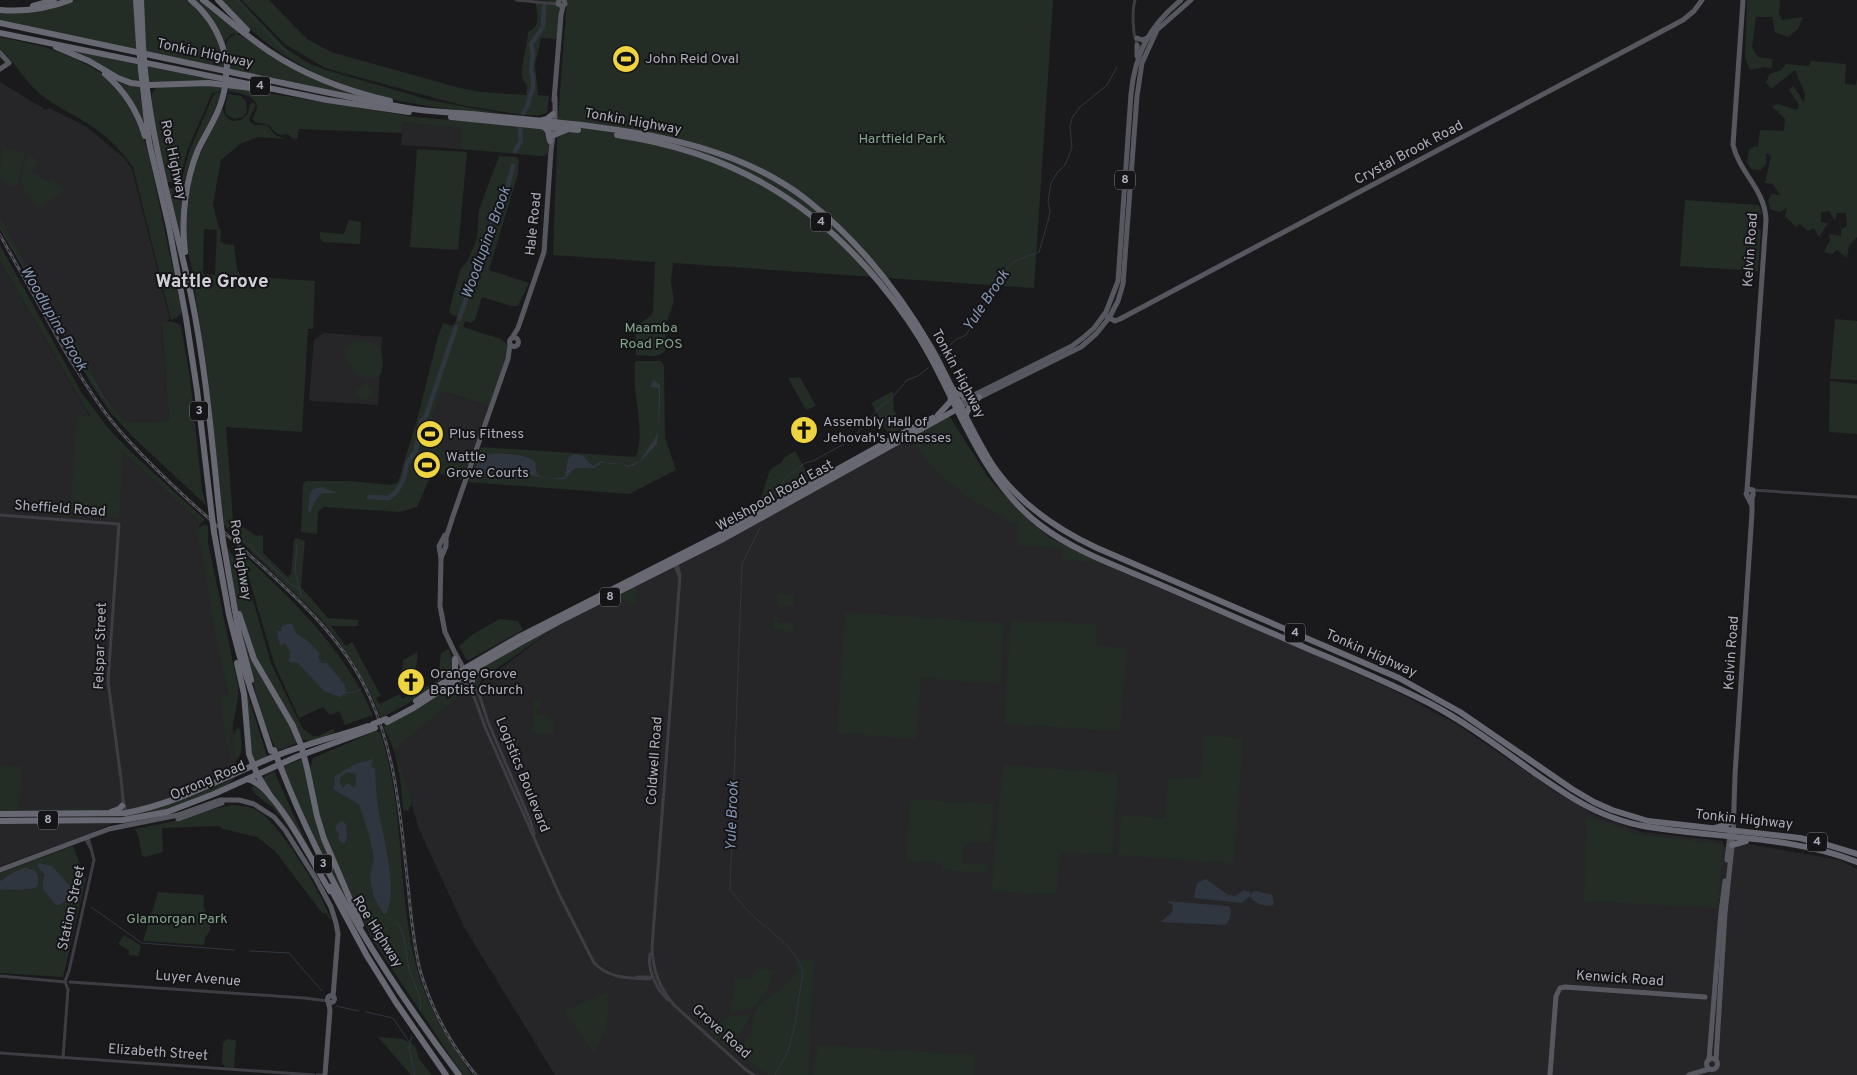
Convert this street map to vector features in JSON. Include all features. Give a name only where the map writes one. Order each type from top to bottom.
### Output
[{"type":"highway","points":[[15,11],[54,0]]},
{"type":"highway","points":[[0,10],[15,11],[45,8],[70,0]]},
{"type":"highway","name":"Roe Highway","points":[[136,0],[149,142],[187,324],[210,509],[229,615],[250,692],[277,768],[306,837],[343,913],[395,1001],[446,1075]]},
{"type":"highway","name":"Roe Highway","points":[[141,0],[141,46]]},
{"type":"highway","points":[[191,0],[214,26],[223,46],[226,65],[226,86],[220,108],[197,153],[187,189],[183,227],[191,296]]},
{"type":"highway","points":[[203,0],[270,52],[316,77],[374,97],[407,105],[467,114]]},
{"type":"highway","points":[[218,0],[258,39],[316,77]]},
{"type":"highway","name":"Tonkin Highway","points":[[0,23],[382,104],[432,112],[467,114],[544,127],[553,125],[634,132],[672,140],[735,160],[768,176],[805,198],[852,240],[893,289],[913,318],[948,379],[966,426],[983,459],[1001,486],[1020,508],[1054,536],[1394,685],[1480,734],[1571,798],[1611,818],[1643,827],[1800,838],[1857,854]]},
{"type":"highway","points":[[3,34],[78,55],[131,84],[215,83],[302,95]]},
{"type":"highway","name":"Tonkin Highway","points":[[3,34],[379,109],[528,123],[539,121],[573,129],[623,136],[680,148],[757,179],[808,211],[853,252],[891,297],[929,354],[951,398],[966,414],[992,464],[1012,489],[1039,514],[1075,538],[1399,678],[1468,717],[1572,789],[1594,802],[1638,819],[1714,828],[1752,840],[1812,847],[1841,855],[1857,862]]},
{"type":"highway","points":[[78,55],[108,76],[131,103],[143,128],[157,173]]},
{"type":"highway","name":"Roe Highway","points":[[144,84],[191,296],[203,373],[223,540],[239,634],[254,694],[272,753]]},
{"type":"highway","points":[[148,96],[152,90],[164,84]]},
{"type":"highway","points":[[539,121],[547,119],[553,114]]},
{"type":"highway","points":[[544,127],[552,138],[559,132],[573,129]]},
{"type":"highway","points":[[948,379],[958,392],[967,399]]},
{"type":"highway","points":[[966,414],[979,397]]},
{"type":"highway","points":[[938,415],[950,402],[951,398]]},
{"type":"highway","name":"Welshpool Road East","points":[[277,768],[304,754],[387,721],[464,672],[724,536],[948,414],[958,406]]},
{"type":"highway","name":"Welshpool Road East","points":[[724,536],[938,415],[958,406]]},
{"type":"highway","points":[[948,414],[953,414],[966,426]]},
{"type":"highway","name":"Welshpool Road East","points":[[464,672],[472,664],[558,616],[674,561]]},
{"type":"highway","points":[[231,587],[254,659],[301,740],[313,742]]},
{"type":"highway","points":[[229,615],[244,694],[249,754],[253,765],[271,797],[298,835],[343,913]]},
{"type":"highway","name":"8","points":[[473,683],[472,676],[478,669],[503,655],[507,650]]},
{"type":"highway","points":[[450,680],[455,670],[455,656]]},
{"type":"highway","points":[[292,724],[304,754],[317,816],[324,839],[352,906],[376,955]]},
{"type":"highway","name":"Welshpool Road East","points":[[272,753],[374,726]]},
{"type":"highway","points":[[307,768],[309,759],[318,749]]},
{"type":"highway","name":"Orrong Road","points":[[124,812],[165,804],[183,797],[253,765],[272,753]]},
{"type":"highway","points":[[236,773],[246,765],[249,754]]},
{"type":"highway","name":"Roe Highway","points":[[277,768],[325,868],[349,912],[376,955],[459,1075]]},
{"type":"highway","name":"Orrong Road","points":[[0,821],[186,806],[257,774],[277,768]]},
{"type":"highway","points":[[246,779],[255,781],[271,797]]},
{"type":"highway","name":"8","points":[[0,814],[105,813],[116,810],[124,812]]},
{"type":"highway","points":[[1714,828],[1726,825],[1731,821]]},
{"type":"highway","points":[[1732,845],[1752,840]]},
{"type":"main road","name":"Welshpool Road East","points":[[958,406],[1081,347],[1096,334],[1108,315],[1118,281],[1131,94],[1139,61],[1157,23],[1181,0]]},
{"type":"main road","name":"Welshpool Road East","points":[[1139,61],[1139,46],[1191,0]]},
{"type":"main road","name":"Crystal Brook Road","points":[[1108,315],[1117,321],[1683,20],[1694,11],[1702,0]]},
{"type":"main road","name":"Kelvin Road","points":[[1710,1066],[1732,845],[1752,507],[1748,480],[1766,220],[1761,195],[1740,166],[1733,145],[1743,0]]},
{"type":"main road","name":"Hale Road","points":[[455,656],[445,632],[440,606],[441,558],[453,516],[508,359],[512,346],[509,341],[515,339],[544,252],[561,15],[560,3]]},
{"type":"main road","points":[[1136,35],[1142,40],[1150,38]]},
{"type":"main road","points":[[0,53],[9,63],[0,69]]},
{"type":"main road","name":"Hale Road","points":[[553,125],[555,96]]},
{"type":"main road","name":"Welshpool Road East","points":[[958,406],[967,399],[1072,346],[1091,332],[1108,315]]},
{"type":"main road","points":[[455,656],[468,664],[472,664]]},
{"type":"main road","points":[[455,656],[464,672]]},
{"type":"main road","name":"Kelvin Road","points":[[1710,1066],[1721,912],[1732,834],[1731,821],[1734,800]]},
{"type":"main road","points":[[0,870],[85,839],[116,830],[179,818],[222,804],[246,804],[261,810],[283,831],[314,880],[332,916],[336,944],[330,999],[329,1049],[326,1071]]},
{"type":"main road","name":"Kenwick Road","points":[[1550,1075],[1556,996],[1560,988],[1706,997]]},
{"type":"main road","points":[[326,1071],[330,999]]},
{"type":"main road","points":[[1689,1075],[1718,1063],[1716,1072]]},
{"type":"main road","points":[[1710,1066],[1716,1072]]},
{"type":"street","points":[[516,0],[560,3]]},
{"type":"street","points":[[1135,0],[1133,18],[1139,46]]},
{"type":"street","points":[[1751,493],[1764,490],[1857,497]]},
{"type":"street","name":"Sheffield Road","points":[[0,515],[119,524]]},
{"type":"street","name":"Felspar Street","points":[[119,524],[108,681],[124,812]]},
{"type":"street","name":"Coldwell Road","points":[[652,948],[680,576],[674,561]]},
{"type":"street","name":"Logistics Boulevard","points":[[464,672],[473,683],[530,820],[537,845]]},
{"type":"street","name":"Logistics Boulevard","points":[[450,680],[463,682],[471,689],[485,727],[537,845],[559,894],[594,963],[610,975],[653,978]]},
{"type":"street","name":"Station Street","points":[[63,1058],[68,981],[93,863],[91,850],[85,839]]},
{"type":"street","name":"Grove Road","points":[[652,948],[650,958],[653,978],[662,995],[754,1075]]},
{"type":"street","points":[[0,976],[68,981]]},
{"type":"street","name":"Grove Road","points":[[653,978],[674,1005]]},
{"type":"street","name":"Luyer Avenue","points":[[68,981],[330,999]]},
{"type":"street","name":"Elizabeth Street","points":[[0,1053],[316,1075],[326,1071]]},
{"type":"shaded area","points":[[0,82],[46,110],[49,108],[87,127],[124,158],[132,169],[170,319],[162,325],[169,419],[153,422],[125,421],[103,395],[79,344],[64,332],[36,288],[0,219]]},
{"type":"shaded area","points":[[403,123],[462,128],[460,149],[401,145]]},
{"type":"shaded area","points":[[0,261],[90,417],[77,417],[123,452],[198,520],[237,751],[235,769],[89,834],[0,866]]},
{"type":"shaded area","points":[[324,333],[382,337],[378,405],[311,401],[309,399],[314,340]]},
{"type":"shaded area","points":[[654,380],[660,385],[658,431],[659,394],[658,388],[651,387]]},
{"type":"shaded area","points":[[442,391],[489,406],[470,460],[423,443]]},
{"type":"shaded area","points":[[949,416],[990,480],[1011,504],[1050,538],[1124,573],[1325,659],[1401,694],[1458,725],[1556,792],[1597,816],[1642,832],[1723,841],[1724,847],[1748,844],[1840,860],[1857,869],[1857,1075],[555,1075],[464,927],[419,829],[395,749],[464,693],[468,693],[557,626]]},
{"type":"shaded area","points":[[658,433],[657,444],[641,461],[627,467],[621,463],[628,466],[640,461]]},
{"type":"shaded area","points":[[489,454],[511,454],[532,459],[535,462],[537,474],[551,478],[565,477],[568,459],[573,454],[583,456],[593,466],[601,461],[607,463],[601,463],[594,468],[575,468],[565,479],[543,478],[522,472],[518,477],[514,478],[502,476],[495,478],[489,475],[471,476],[483,458]]},
{"type":"shaded area","points":[[321,487],[338,493],[322,493],[315,501],[310,513],[308,510],[310,494],[313,489]]},
{"type":"shaded area","points":[[292,624],[296,633],[308,641],[320,654],[318,657],[322,663],[327,663],[345,685],[346,693],[340,697],[324,691],[298,663],[289,662],[290,652],[286,644],[280,645],[277,631],[281,631],[281,627]]},
{"type":"shaded area","points":[[373,759],[371,767],[375,768],[378,807],[390,877],[390,904],[386,914],[383,913],[373,895],[370,875],[374,859],[369,834],[359,804],[334,790],[335,776],[355,764]],"holes":[[[347,772],[356,774],[356,785],[353,787],[347,783],[343,788],[340,784],[340,778]]]},
{"type":"shaded area","points":[[342,821],[346,824],[347,836],[345,843],[341,842],[338,838],[340,834],[335,830],[337,824]]},
{"type":"shaded area","points":[[38,863],[52,866],[78,895],[73,896],[60,905],[56,905],[43,890],[44,874],[38,867]]},
{"type":"shaded area","points":[[24,868],[32,869],[37,873],[37,887],[0,890],[0,881]]},
{"type":"shaded area","points":[[1206,879],[1228,895],[1235,896],[1244,890],[1250,892],[1250,896],[1242,903],[1195,898],[1197,883]]},
{"type":"shaded area","points":[[1256,891],[1272,895],[1274,903],[1270,906],[1263,905],[1254,901],[1250,896],[1252,892]]},
{"type":"shaded area","points":[[1166,901],[1230,907],[1230,917],[1225,925],[1161,922],[1172,912],[1173,905]]},
{"type":"green space","points":[[75,0],[188,0],[199,10],[218,38],[225,67],[0,20],[0,12],[67,4]]},
{"type":"green space","points":[[196,0],[199,0],[241,33],[231,34],[225,41],[225,45]]},
{"type":"green space","points":[[220,0],[240,0],[284,47],[306,62],[323,69],[429,100],[505,114],[473,112],[414,104],[363,92],[339,83],[293,61],[271,46],[242,22]]},
{"type":"green space","points":[[242,0],[269,0],[307,39],[331,52],[460,88],[481,92],[526,95],[527,86],[523,80],[522,70],[528,32],[535,26],[538,19],[535,1],[559,0],[561,15],[559,39],[541,38],[535,65],[538,95],[549,96],[547,113],[522,115],[461,105],[325,68],[285,44]]},
{"type":"green space","name":"Hartfield Park","points":[[567,0],[1053,0],[1034,288],[673,263],[671,282],[674,302],[666,323],[665,351],[655,356],[636,355],[635,336],[638,326],[653,312],[655,262],[553,255],[558,119]]},
{"type":"green space","points":[[1747,0],[1780,0],[1779,13],[1782,20],[1803,17],[1798,29],[1788,37],[1775,32],[1772,17],[1756,17],[1752,47],[1758,57],[1772,59],[1772,68],[1763,67],[1750,70],[1745,58]]},
{"type":"green space","points":[[236,34],[242,36],[272,57],[368,99],[230,70],[226,43],[229,38]]},
{"type":"green space","points":[[0,37],[45,47],[76,59],[103,74],[128,102],[143,136],[149,156],[182,312],[178,317],[171,320],[133,167],[124,155],[101,133],[39,93],[0,49]]},
{"type":"green space","points":[[58,45],[138,65],[139,79],[130,81]]},
{"type":"green space","points":[[1811,61],[1846,64],[1845,84],[1856,85],[1857,78],[1857,237],[1849,246],[1847,258],[1837,250],[1832,254],[1824,252],[1830,240],[1829,234],[1841,236],[1841,229],[1847,226],[1846,213],[1837,213],[1835,221],[1829,211],[1821,212],[1821,222],[1828,223],[1819,237],[1814,228],[1808,231],[1800,224],[1796,227],[1785,216],[1787,208],[1779,212],[1770,209],[1768,201],[1771,194],[1780,195],[1773,184],[1765,183],[1771,156],[1766,153],[1766,164],[1760,170],[1751,169],[1747,163],[1749,150],[1759,146],[1760,130],[1784,131],[1785,119],[1772,106],[1778,104],[1797,110],[1799,105],[1789,90],[1793,86],[1804,102],[1805,94],[1795,70],[1771,89],[1766,82],[1770,74],[1781,70],[1786,64],[1809,66]]},
{"type":"green space","points":[[147,64],[197,77],[224,80],[223,83],[148,82]]},
{"type":"green space","points":[[113,78],[139,85],[144,126]]},
{"type":"green space","points":[[162,86],[223,86],[223,91],[212,93],[187,151],[180,179],[176,182],[167,182],[154,123],[151,101],[152,93]]},
{"type":"green space","points":[[229,87],[416,117],[543,128],[549,148],[547,155],[541,156],[460,149],[461,128],[403,123],[402,133],[299,129],[297,139],[292,138],[288,134],[281,135],[277,133],[269,125],[255,122],[253,119],[257,108],[254,100],[246,95],[228,91]]},
{"type":"green space","points":[[216,93],[221,93],[191,160],[184,183],[181,219],[184,256],[168,188],[172,188],[182,179],[189,152]]},
{"type":"green space","points":[[228,94],[241,96],[246,101],[247,112],[243,117],[234,119],[226,114],[225,107]]},
{"type":"green space","points":[[224,99],[222,109],[226,117],[232,121],[241,120],[248,114],[250,104],[253,102],[255,106],[249,119],[250,122],[255,125],[267,125],[275,135],[285,139],[257,137],[240,144],[221,160],[213,204],[219,229],[221,230],[220,241],[225,244],[234,245],[237,269],[241,276],[315,281],[313,329],[308,329],[302,432],[226,427],[233,520],[256,536],[263,535],[263,553],[289,578],[289,574],[291,575],[294,540],[296,538],[305,541],[301,587],[328,618],[359,620],[358,626],[331,626],[346,646],[352,642],[381,696],[376,698],[379,704],[400,694],[402,699],[437,681],[441,677],[439,670],[441,653],[449,650],[452,663],[451,670],[447,676],[409,703],[381,718],[370,692],[338,640],[318,616],[224,525],[207,369],[193,273],[185,235],[189,188],[193,173]],"holes":[[[204,229],[217,230],[215,275],[203,274]]]},
{"type":"green space","points":[[2,147],[25,153],[17,184],[11,187],[0,176]]},
{"type":"green space","points":[[417,149],[467,152],[458,250],[410,247]]},
{"type":"green space","points":[[28,155],[39,161],[32,172],[49,182],[52,179],[64,190],[47,204],[41,206],[43,210],[41,211],[22,186],[22,173]]},
{"type":"green space","points":[[499,156],[516,157],[519,160],[518,174],[489,270],[529,283],[518,306],[511,306],[482,297],[475,320],[471,323],[465,321],[463,327],[501,339],[507,344],[507,349],[504,365],[489,406],[442,391],[423,443],[470,460],[461,480],[433,471],[417,507],[400,512],[323,507],[318,512],[317,534],[301,532],[303,484],[306,481],[350,481],[391,485],[398,482],[443,323],[453,326],[458,317],[450,314],[449,311],[460,270],[468,260],[477,238],[479,210]]},
{"type":"green space","points":[[1685,200],[1759,205],[1762,214],[1759,215],[1758,229],[1761,230],[1758,271],[1680,266]]},
{"type":"green space","points":[[0,218],[64,332],[79,344],[103,395],[125,421],[153,422],[169,419],[162,324],[172,322],[181,326],[190,378],[202,490],[206,505],[134,438],[110,412],[91,384],[75,352],[0,228]]},
{"type":"green space","points":[[349,220],[361,222],[360,244],[323,242],[320,238],[320,232],[344,234]]},
{"type":"green space","points":[[0,245],[81,392],[108,428],[131,452],[205,520],[199,525],[198,520],[123,452],[119,518],[70,516],[77,417],[90,416],[0,261]]},
{"type":"green space","points":[[1835,319],[1857,321],[1857,380],[1830,379]]},
{"type":"green space","points":[[358,340],[372,342],[380,349],[383,360],[381,374],[370,379],[363,379],[365,377],[362,374],[359,376],[351,367],[345,352],[351,343]]},
{"type":"green space","points":[[661,361],[664,366],[665,438],[676,470],[629,494],[468,482],[481,447],[635,457],[638,451],[640,433],[635,386],[635,362]]},
{"type":"green space","points":[[800,377],[816,406],[806,410],[788,378]]},
{"type":"green space","points":[[1830,381],[1857,384],[1857,434],[1829,432]]},
{"type":"green space","points":[[366,382],[375,393],[364,402],[355,392]]},
{"type":"green space","points":[[893,391],[894,410],[902,428],[889,435],[871,403]]},
{"type":"green space","points":[[949,416],[990,480],[1027,518],[1050,538],[1101,562],[1062,560],[1063,549],[1018,545],[1018,522],[1011,522],[969,498],[936,472],[909,438]]},
{"type":"green space","points":[[795,451],[810,478],[757,510],[770,470]]},
{"type":"green space","points":[[205,524],[208,526],[208,542],[238,687],[231,739],[233,757],[231,757],[224,730],[221,694],[228,695],[213,620],[202,550],[195,530]]},
{"type":"green space","points":[[223,541],[235,559],[242,562],[271,663],[302,728],[313,736],[319,736],[333,729],[335,732],[313,742],[301,739],[286,714],[264,675],[245,634],[235,600]]},
{"type":"green space","points":[[243,554],[317,628],[348,669],[373,715],[345,725],[339,711],[330,715],[323,707],[299,718],[274,663]]},
{"type":"green space","points":[[636,586],[636,606],[628,606],[628,601],[613,600],[613,598]]},
{"type":"green space","points":[[778,593],[794,595],[793,606],[777,605]]},
{"type":"green space","points":[[845,612],[1004,623],[1000,684],[921,678],[916,739],[837,733]]},
{"type":"green space","points":[[775,616],[779,618],[778,622],[794,623],[793,632],[773,630]]},
{"type":"green space","points":[[500,619],[518,621],[523,630],[469,660],[466,659],[459,646],[473,634]]},
{"type":"green space","points":[[1011,620],[1097,624],[1096,646],[1127,648],[1120,731],[1004,724]]},
{"type":"green space","points":[[557,626],[482,679],[477,687],[473,679],[476,672]]},
{"type":"green space","points":[[242,634],[260,676],[289,722],[297,743],[277,751],[265,724]]},
{"type":"green space","points":[[418,652],[415,677],[402,676],[403,660]]},
{"type":"green space","points":[[241,674],[267,756],[254,762],[250,744]]},
{"type":"green space","points":[[459,683],[470,692],[464,693],[395,749],[411,801],[409,811],[403,810],[400,777],[395,756],[383,727],[454,684]]},
{"type":"green space","points":[[542,698],[541,707],[537,708],[536,713],[550,717],[553,723],[553,734],[532,733],[534,699]]},
{"type":"green space","points":[[238,727],[242,746],[241,754],[237,760],[233,739]]},
{"type":"green space","points":[[376,731],[380,732],[393,788],[405,904],[409,933],[419,977],[438,1021],[472,1075],[463,1075],[372,939],[330,848],[320,821],[310,771],[313,758]]},
{"type":"green space","points":[[1204,735],[1243,738],[1234,864],[1118,855],[1121,815],[1165,818],[1168,777],[1201,779]]},
{"type":"green space","points":[[303,759],[316,819],[362,930],[321,853],[282,767]]},
{"type":"green space","points":[[1003,765],[1118,773],[1112,855],[1061,852],[1056,895],[992,891]]},
{"type":"green space","points":[[0,766],[22,767],[19,809],[98,808],[99,811],[0,812]]},
{"type":"green space","points":[[274,771],[294,816],[323,877],[261,779]]},
{"type":"green space","points":[[236,777],[214,793],[201,799],[128,818],[128,814],[156,808],[183,799]]},
{"type":"green space","points":[[255,786],[278,809],[306,856],[279,814],[253,791],[251,787]]},
{"type":"green space","points":[[910,799],[993,804],[990,843],[964,842],[963,863],[988,865],[988,873],[942,870],[942,863],[906,861]]},
{"type":"green space","points":[[232,805],[255,809],[277,829],[310,877],[331,919],[329,919],[327,914],[322,913],[275,851],[257,837],[223,829],[219,826],[162,828],[163,852],[145,857],[142,855],[135,829],[175,821]]},
{"type":"green space","points":[[1587,816],[1641,835],[1723,844],[1718,908],[1584,901]]},
{"type":"green space","points":[[73,846],[86,879],[63,977],[0,973],[0,890],[15,888],[29,890],[39,875],[31,868],[12,873],[0,881],[0,873]],"holes":[[[43,871],[68,886],[77,895],[60,905],[44,877]]]},
{"type":"green space","name":"Glamorgan Park","points":[[158,892],[204,895],[204,906],[210,923],[210,930],[205,937],[204,945],[143,941]]},
{"type":"green space","points":[[124,935],[141,946],[138,956],[129,955],[129,950],[118,944]]},
{"type":"green space","points":[[814,960],[808,1075],[768,1075],[732,1049],[743,1044],[752,1031],[754,1014],[760,1004],[787,984],[798,971],[795,961]]},
{"type":"green space","points":[[757,968],[773,970],[772,979],[767,990],[752,1008],[730,1013],[735,978],[752,978]]},
{"type":"green space","points":[[609,991],[607,1028],[594,1053],[564,1011]]},
{"type":"green space","points":[[752,1013],[740,1034],[727,1048],[707,1028],[720,1023],[729,1016]]},
{"type":"green space","points":[[378,1037],[403,1039],[415,1046],[419,1059],[432,1075],[411,1075]]},
{"type":"green space","points":[[227,1039],[236,1040],[234,1068],[225,1067],[222,1063],[223,1043]]},
{"type":"green space","points":[[818,1045],[975,1055],[974,1075],[813,1075]]},
{"type":"waterway","points":[[237,0],[259,24]]},
{"type":"waterway","points":[[246,3],[249,0]]},
{"type":"waterway","name":"Woodlupine Brook","points":[[523,113],[527,107],[533,87],[531,70],[533,54],[531,44],[543,27],[544,6]]},
{"type":"waterway","points":[[261,26],[289,53]]},
{"type":"waterway","name":"Yule Brook","points":[[940,356],[955,340],[966,335],[1007,268],[1015,261],[1039,252],[1050,211],[1048,202],[1051,183],[1065,165],[1072,148],[1070,126],[1072,118],[1079,108],[1107,85],[1117,67]]},
{"type":"waterway","name":"Woodlupine Brook","points":[[515,151],[521,141],[520,129]]},
{"type":"waterway","name":"Woodlupine Brook","points":[[459,319],[476,274],[482,249],[507,189],[513,166]]},
{"type":"waterway","name":"Woodlupine Brook","points":[[0,228],[67,340],[76,362],[91,378],[110,407]]},
{"type":"waterway","name":"Woodlupine Brook","points":[[369,497],[389,498],[397,491],[404,478],[407,463],[416,450],[421,421],[426,416],[456,327]]},
{"type":"waterway","name":"Yule Brook","points":[[791,474],[805,463],[813,461],[851,440],[907,380],[918,376],[928,368]]},
{"type":"waterway","name":"Yule Brook","points":[[769,501],[789,475]]},
{"type":"waterway","name":"Yule Brook","points":[[760,528],[742,564],[730,890],[751,914],[794,954],[803,973],[795,1025],[788,1051],[775,1075]]},
{"type":"waterway","points":[[239,536],[290,584],[299,589]]},
{"type":"waterway","name":"Woodlupine Brook","points":[[297,544],[295,571],[302,598]]},
{"type":"waterway","points":[[346,693],[356,692],[361,689]]},
{"type":"waterway","points":[[91,907],[142,943],[234,950]]},
{"type":"waterway","name":"Woodlupine Brook","points":[[397,923],[404,938],[409,969],[417,990],[421,1006],[420,1010]]},
{"type":"waterway","points":[[250,951],[289,953],[322,991]]},
{"type":"waterway","points":[[336,1006],[359,1011]]},
{"type":"waterway","points":[[366,1012],[393,1018],[410,1043]]},
{"type":"waterway","name":"Woodlupine Brook","points":[[412,1036],[409,1048],[415,1075]]},
{"type":"railway","points":[[0,235],[66,353],[112,422],[161,474],[312,614],[346,654],[359,676],[380,722],[392,768],[400,815],[414,938],[424,984],[442,1025],[476,1075]]},
{"type":"place","name":"John Reid Oval","points":[[626,59]]},
{"type":"place","name":"Assembly Hall of Jehovah's Witnesses","points":[[804,430]]},
{"type":"place","name":"Plus Fitness","points":[[430,434]]},
{"type":"place","name":"Wattle Grove Courts","points":[[427,465]]},
{"type":"place","name":"Orange Grove Baptist Church","points":[[411,682]]},
{"type":"district","name":"Wattle Grove","points":[[212,282]]},
{"type":"park label","name":"Maamba Road POS","points":[[651,336]]}]
